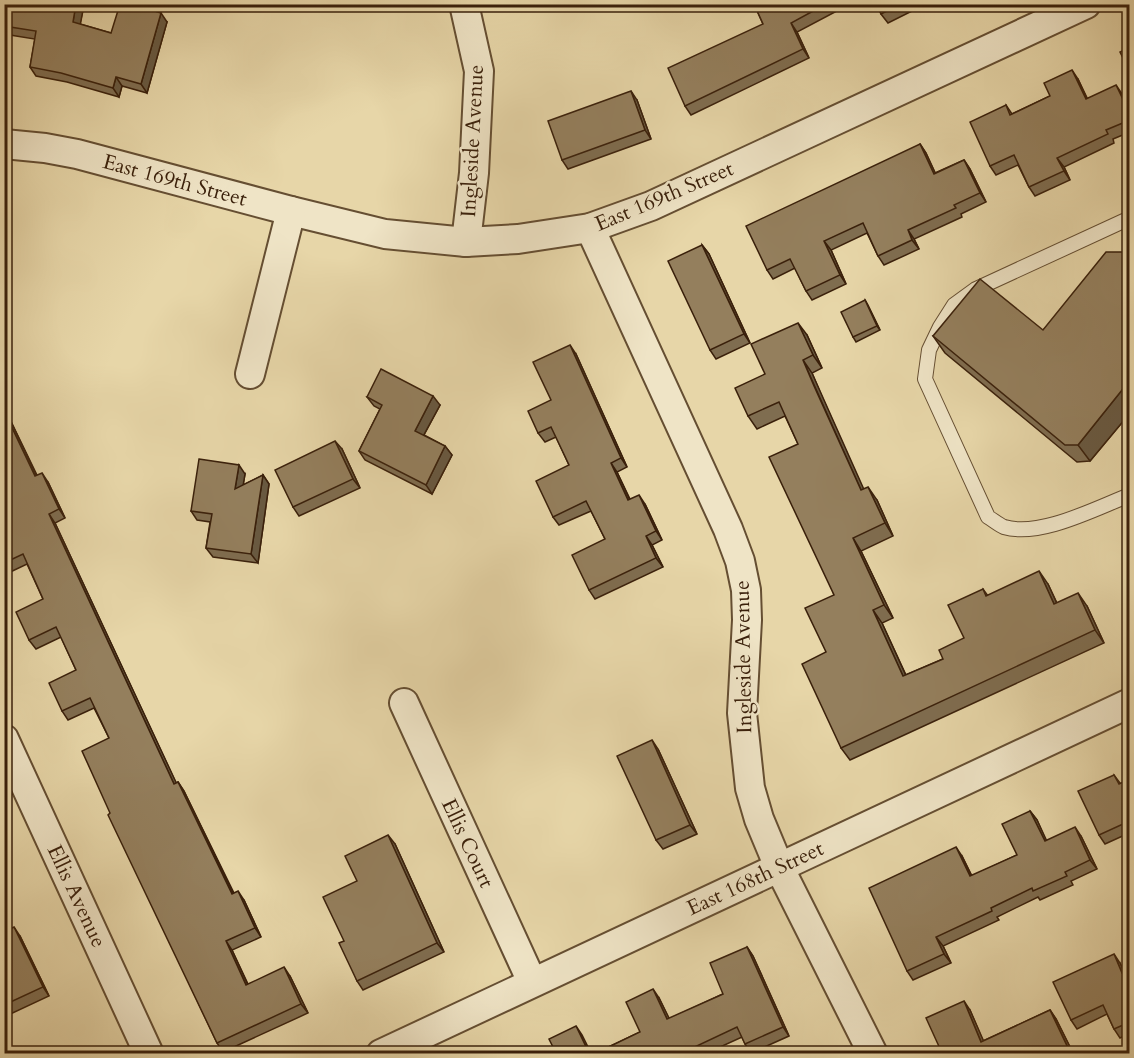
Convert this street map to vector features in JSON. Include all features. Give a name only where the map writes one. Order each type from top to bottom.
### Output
[{"type":"street","name":"Ingleside Avenue","points":[[464,4],[479,71],[474,173],[466,242]]},
{"type":"street","name":"East 169th Street","points":[[4,144],[77,154],[385,234],[466,242],[518,239],[590,228],[670,197],[1086,4]]},
{"type":"street","points":[[250,374],[291,211]]},
{"type":"street","name":"Ingleside Avenue","points":[[590,228],[728,529],[740,561],[746,590],[747,610],[742,713],[750,788],[759,819],[779,867],[873,1053]]},
{"type":"street","name":"Ellis Court","points":[[404,703],[532,982]]},
{"type":"street","name":"East 168th Street","points":[[381,1053],[1130,703]]},
{"type":"street","name":"Ellis Avenue","points":[[4,739],[149,1053]]},
{"type":"lane","points":[[1130,218],[976,289],[954,305],[929,350],[925,379],[988,517],[1002,526],[1020,530],[1045,527],[1130,495]]},
{"type":"building","points":[[4,4],[76,4],[73,22],[111,33],[120,4],[132,4],[161,13],[141,84],[116,77],[113,88],[30,67],[36,31],[4,26]]},
{"type":"building","points":[[754,4],[826,4],[791,23],[803,49],[685,106],[668,68],[763,24]]},
{"type":"building","points":[[877,4],[901,4],[881,14]]},
{"type":"building","points":[[1130,47],[1130,72],[1120,52]]},
{"type":"building","points":[[1072,70],[1086,99],[1116,85],[1130,114],[1130,120],[1106,130],[1108,134],[1057,158],[1064,171],[1029,187],[1014,155],[990,166],[970,122],[1006,105],[1010,115],[1050,96],[1044,83]]},
{"type":"building","points":[[631,91],[645,130],[562,160],[548,121]]},
{"type":"building","points":[[920,144],[934,174],[964,160],[980,193],[954,205],[956,208],[908,230],[912,240],[878,256],[863,223],[824,241],[840,275],[806,291],[790,259],[767,270],[746,226]]},
{"type":"building","points":[[702,245],[744,334],[710,350],[668,261]]},
{"type":"building","points":[[1106,252],[1130,252],[1130,385],[1126,385],[1078,445],[1065,445],[933,336],[980,279],[1043,330]]},
{"type":"building","points":[[865,300],[877,326],[853,337],[841,312]]},
{"type":"building","points":[[798,323],[813,355],[803,360],[814,386],[861,490],[868,487],[885,523],[853,538],[884,605],[873,610],[903,676],[943,659],[939,650],[964,638],[948,605],[983,589],[986,596],[1039,571],[1054,604],[1078,593],[1095,630],[841,748],[802,664],[826,652],[805,608],[834,595],[769,457],[798,444],[779,402],[748,416],[735,388],[765,374],[751,344]]},
{"type":"building","points":[[570,345],[621,458],[611,463],[628,500],[639,495],[656,531],[646,536],[656,558],[589,590],[572,555],[605,539],[586,501],[553,517],[536,481],[569,465],[551,427],[538,433],[528,411],[551,400],[533,362]]},
{"type":"building","points":[[381,369],[433,396],[415,431],[445,446],[426,485],[359,451],[382,405],[367,397]]},
{"type":"building","points":[[4,411],[35,476],[42,473],[59,509],[49,514],[174,784],[178,782],[232,894],[238,891],[255,928],[226,941],[246,985],[284,967],[301,1004],[217,1043],[108,815],[110,813],[82,751],[109,738],[90,698],[62,711],[49,683],[76,670],[56,627],[29,640],[16,612],[43,599],[23,554],[4,563]]},
{"type":"building","points":[[335,441],[353,479],[293,507],[275,470]]},
{"type":"building","points":[[199,459],[239,465],[235,489],[263,475],[251,554],[206,548],[212,514],[191,511]]},
{"type":"building","points":[[652,740],[690,825],[656,840],[617,756]]},
{"type":"building","points":[[1114,775],[1119,784],[1130,779],[1130,838],[1123,824],[1099,835],[1078,791]]},
{"type":"building","points":[[1030,811],[1045,841],[1075,827],[1090,860],[1065,872],[1067,876],[1033,891],[1032,888],[991,908],[992,911],[936,937],[944,954],[907,971],[869,888],[956,847],[970,876],[1017,855],[1002,824]]},
{"type":"building","points":[[388,835],[437,943],[357,981],[339,943],[344,941],[323,897],[357,881],[345,856]]},
{"type":"building","points":[[14,927],[43,987],[4,1005],[4,932]]},
{"type":"building","points":[[747,947],[783,1027],[745,1044],[737,1027],[682,1053],[596,1053],[640,1032],[626,1002],[653,989],[667,1019],[723,994],[710,963]]},
{"type":"building","points":[[1114,954],[1122,973],[1130,969],[1130,1022],[1114,1029],[1103,1005],[1071,1020],[1053,982]]},
{"type":"building","points":[[964,1001],[981,1042],[1050,1010],[1068,1048],[1057,1053],[942,1053],[926,1018]]},
{"type":"building","points":[[576,1026],[589,1053],[556,1053],[549,1039]]}]
